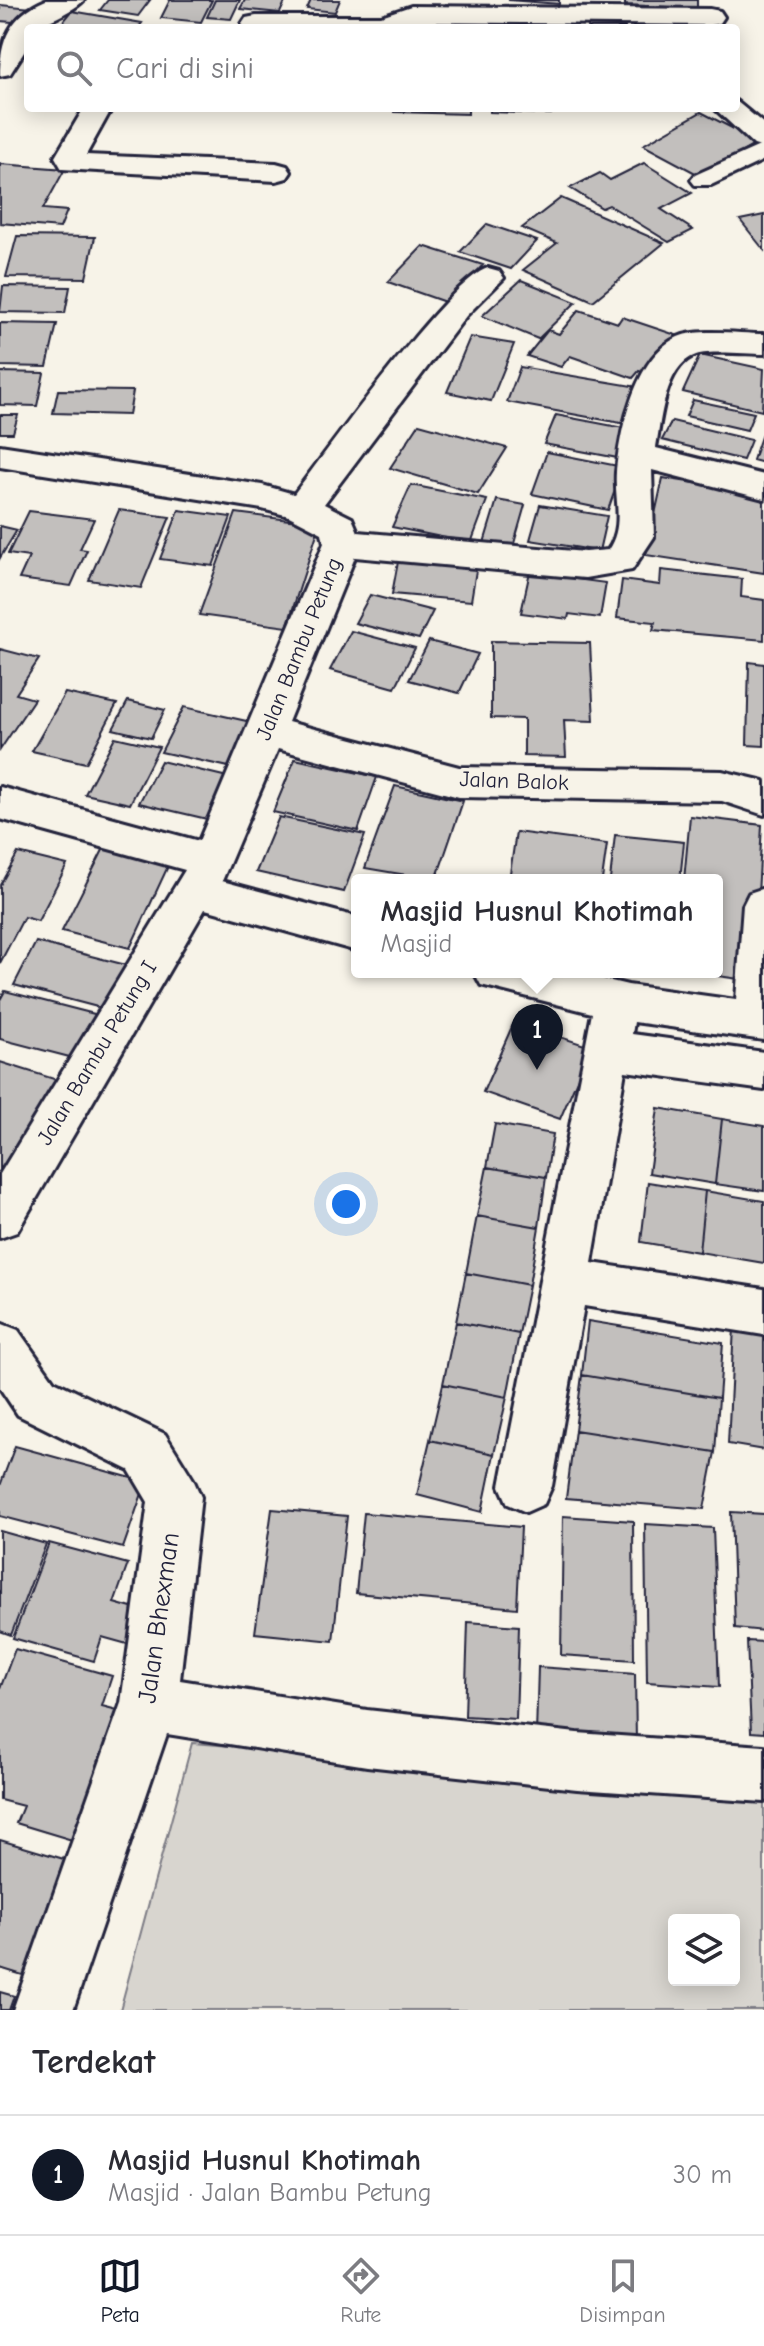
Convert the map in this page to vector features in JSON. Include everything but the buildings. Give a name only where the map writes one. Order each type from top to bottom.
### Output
[{"type":"street","points":[[28,24],[48,9],[70,0]]},
{"type":"street","points":[[384,24],[411,14],[479,22],[713,15]]},
{"type":"street","points":[[0,68],[24,31]]},
{"type":"street","points":[[96,112],[70,157],[73,163],[276,172]]},
{"type":"street","points":[[733,112],[764,139]]},
{"type":"street","points":[[302,508],[455,309],[488,278]]},
{"type":"street","points":[[342,543],[585,565],[619,561],[636,537],[633,494],[645,401],[680,349],[690,344],[764,344]]},
{"type":"street","points":[[638,455],[764,487]]},
{"type":"street","name":"Jalan Bambu Petung","points":[[0,456],[262,497],[302,508],[339,527],[342,543],[267,731],[204,876]]},
{"type":"street","name":"Jalan Balok","points":[[267,731],[459,782],[722,786],[748,791],[764,800]]},
{"type":"street","points":[[0,803],[351,932]]},
{"type":"street","name":"Jalan Bambu Petung I","points":[[0,1217],[204,876]]},
{"type":"street","points":[[521,978],[616,1001],[761,1021],[764,905]]},
{"type":"street","points":[[526,1486],[616,1001]]},
{"type":"street","points":[[607,1050],[764,1071]]},
{"type":"street","points":[[565,1281],[764,1312]]},
{"type":"street","name":"Jalan Bhexman","points":[[0,1346],[36,1398],[147,1452],[175,1497],[149,1703],[43,2010]]},
{"type":"street","points":[[149,1703],[382,1739],[577,1761],[764,1774]]},
{"type":"lane","points":[[703,180],[764,151]]},
{"type":"shaded area","points":[[192,1743],[764,1786],[764,2010],[120,2010]]},
{"type":"place","name":"Masjid Husnul Khotimah","points":[[537,1070]]}]
